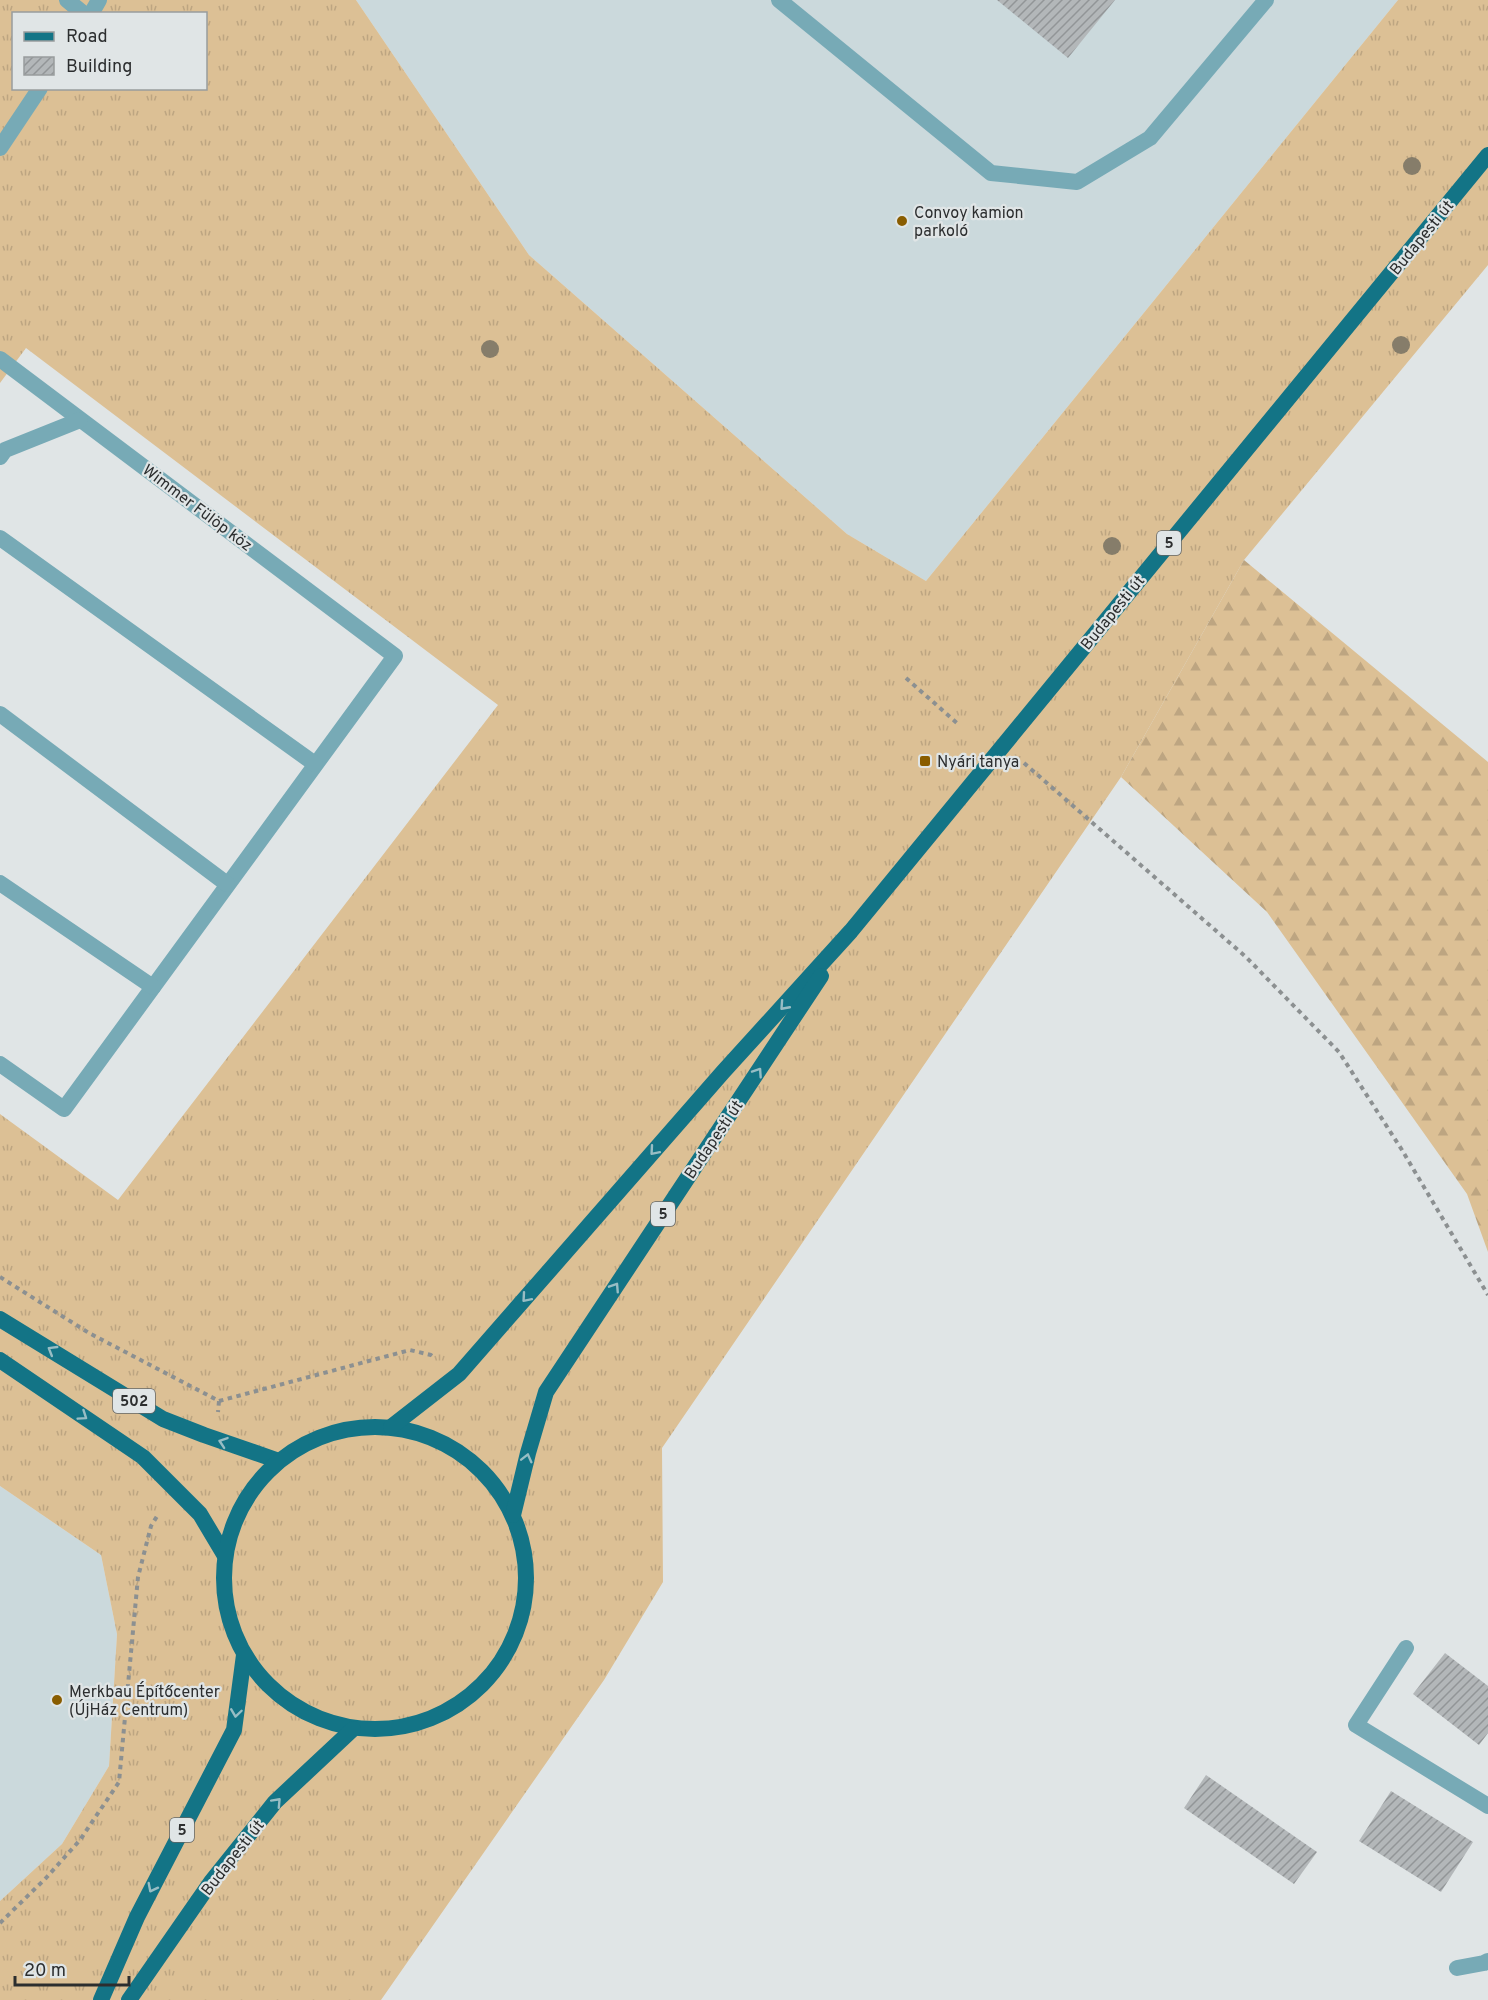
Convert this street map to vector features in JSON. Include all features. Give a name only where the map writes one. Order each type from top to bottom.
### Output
[{"type":"main road","name":"Budapesti út","points":[[391,1427],[459,1374],[723,1072],[851,931],[1488,155]]},
{"type":"main road","name":"Budapesti út","points":[[513,1515],[546,1392],[851,931]]},
{"type":"main road","name":"502","points":[[0,1319],[163,1419],[279,1461]]},
{"type":"main road","name":"502","points":[[0,1360],[143,1457],[200,1514],[225,1556]]},
{"type":"main road","points":[[361,1427],[391,1427],[429,1437],[464,1455],[492,1482],[513,1515],[526,1563],[526,1588],[515,1637],[488,1679],[449,1711],[427,1721],[403,1728],[378,1730],[353,1729],[321,1720],[291,1704],[264,1683],[244,1655],[233,1632],[226,1607],[223,1582],[225,1556],[231,1529],[242,1503],[259,1480],[279,1461],[304,1444],[332,1432],[361,1427]]},
{"type":"main road","name":"5","points":[[101,2000],[137,1917],[234,1730],[244,1655]]},
{"type":"main road","name":"Budapesti út","points":[[129,2000],[211,1882],[275,1802],[353,1729]]},
{"type":"street","points":[[67,0],[82,12]]},
{"type":"street","points":[[779,0],[992,173],[1077,182],[1150,138],[1266,0]]},
{"type":"street","points":[[0,148],[39,90]]},
{"type":"street","name":"Wimmer Fülöp köz","points":[[0,359],[395,656],[315,764]]},
{"type":"street","points":[[0,457],[5,450],[81,420]]},
{"type":"street","points":[[0,538],[315,764],[64,1109],[0,1064]]},
{"type":"street","points":[[0,714],[227,885]]},
{"type":"street","points":[[0,883],[153,987]]},
{"type":"street","points":[[1406,1648],[1356,1725],[1488,1806]]},
{"type":"street","points":[[1457,1968],[1488,1961]]},
{"type":"path","points":[[906,678],[958,724]]},
{"type":"path","points":[[1003,745],[1246,957],[1339,1052],[1402,1150],[1488,1295]]},
{"type":"path","points":[[219,1401],[410,1350],[431,1355],[459,1374]]},
{"type":"path","points":[[0,1923],[46,1878],[80,1840],[118,1782],[138,1577],[151,1526],[174,1487]]},
{"type":"shaded area","points":[[356,0],[1398,0],[926,581],[847,534],[529,255]]},
{"type":"shaded area","name":"Merkbau Építőcenter (ÚjHáz Centrum)","points":[[0,1486],[101,1555],[117,1634],[109,1766],[62,1844],[0,1901]]},
{"type":"green space","points":[[0,0],[356,0],[529,255],[847,534],[926,581],[1398,0],[1488,0],[1488,265],[1244,560],[1121,777],[662,1448],[663,1582],[604,1680],[381,2000],[0,2000],[0,1901],[62,1844],[109,1766],[117,1634],[101,1555],[0,1486],[0,1114],[118,1200],[498,705],[26,348],[0,383]]},
{"type":"green space","points":[[1244,560],[1488,762],[1488,1252],[1467,1194],[1267,912],[1121,777]]},
{"type":"building","points":[[997,0],[1115,0],[1068,58]]},
{"type":"building","points":[[1445,1653],[1488,1686],[1488,1733],[1479,1745],[1413,1694]]},
{"type":"building","points":[[1206,1775],[1317,1852],[1294,1884],[1184,1808]]},
{"type":"building","points":[[1391,1791],[1473,1842],[1441,1892],[1359,1841]]},
{"type":"place","name":"Convoy kamion parkoló","points":[[902,221]]},
{"type":"place","name":"Nyári tanya","points":[[925,761]]},
{"type":"place","name":"Merkbau Építőcenter (ÚjHáz Centrum)","points":[[57,1700]]}]
